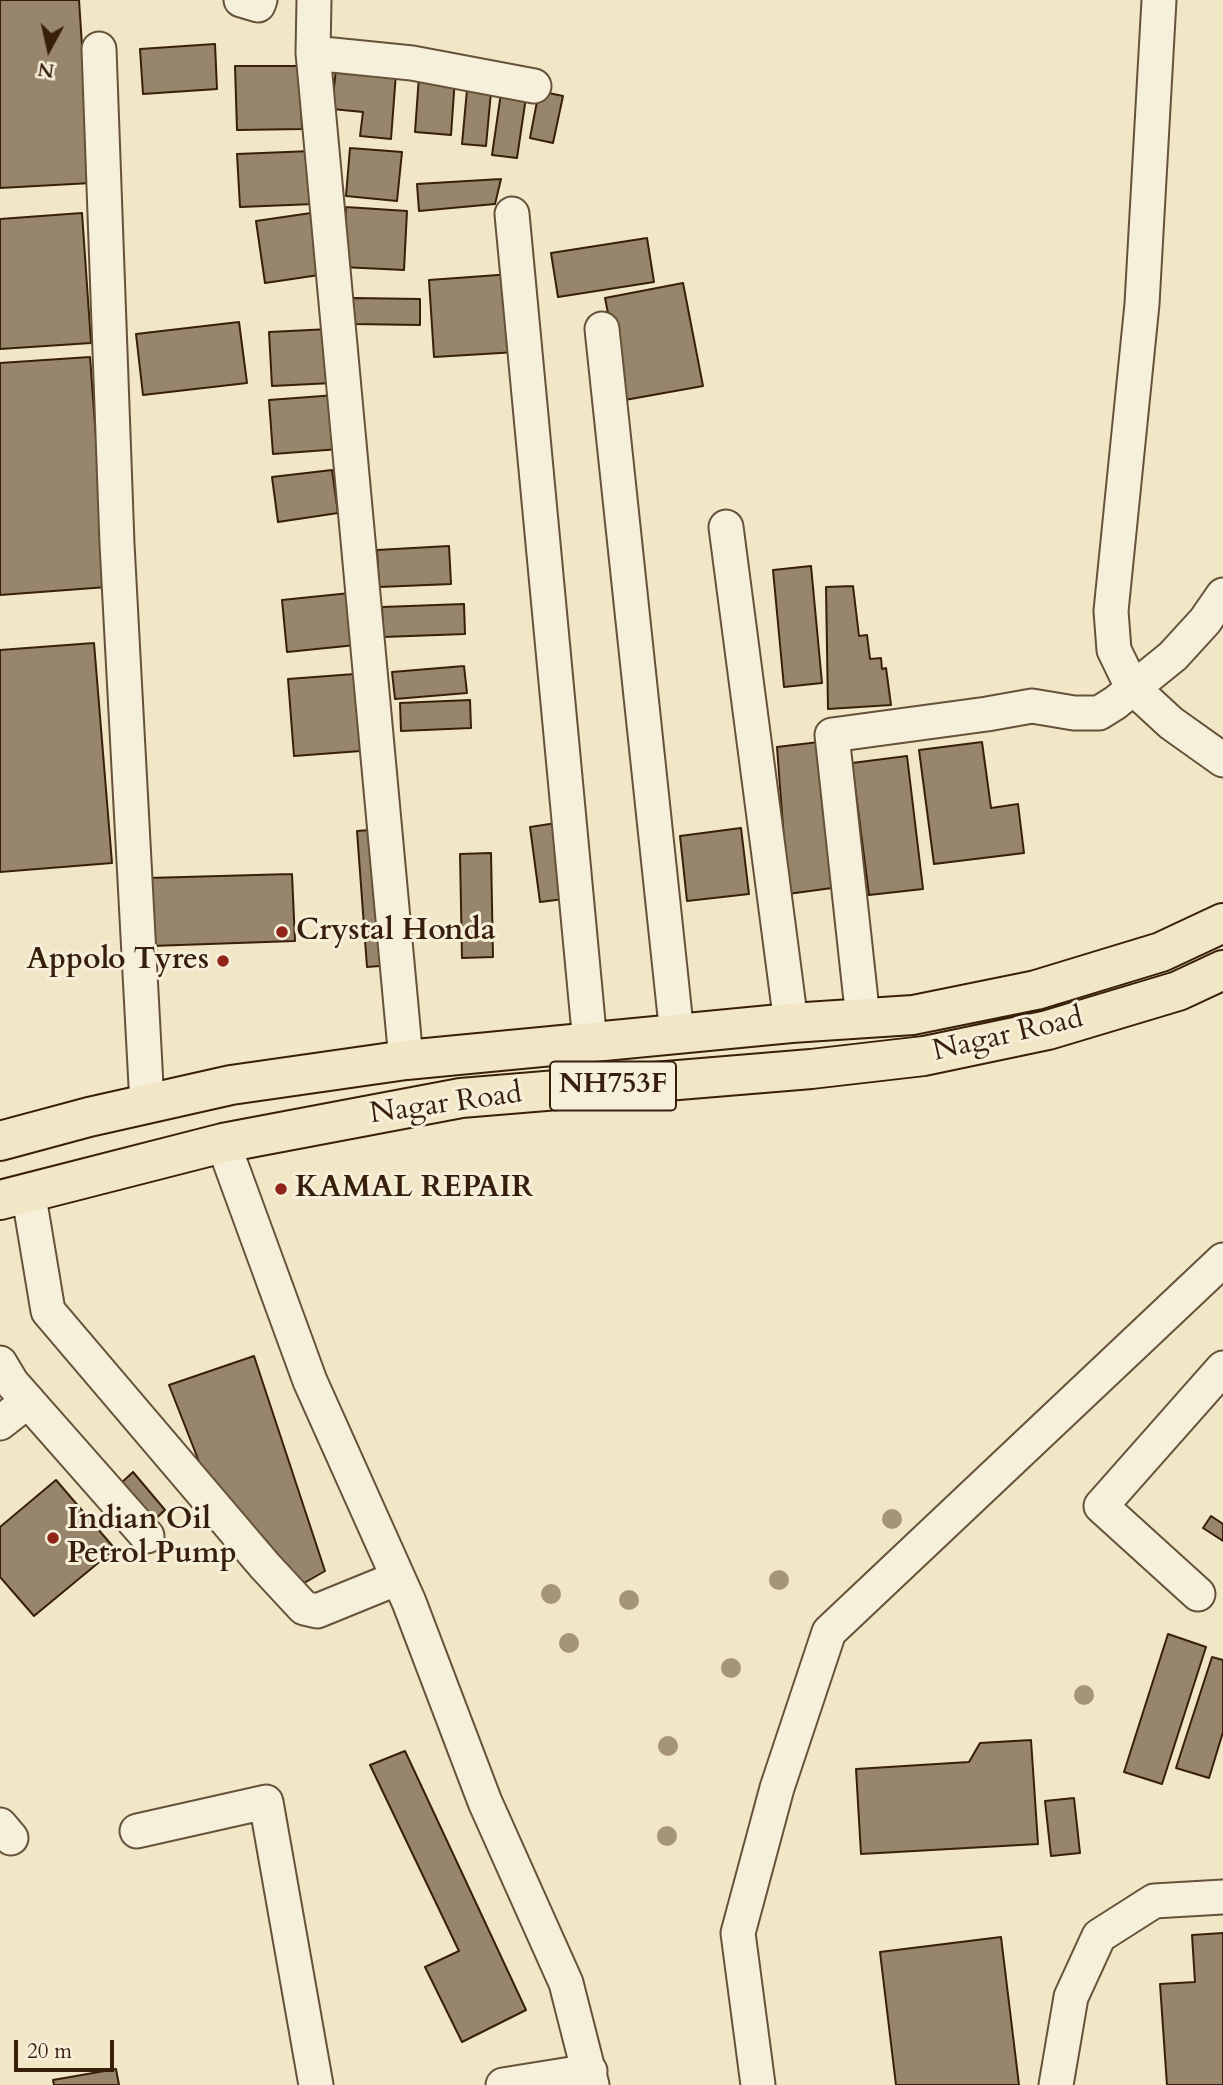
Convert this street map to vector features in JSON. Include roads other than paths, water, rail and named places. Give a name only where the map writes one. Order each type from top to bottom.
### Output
[{"type":"highway","name":"Nagar Road","points":[[0,1141],[89,1117],[231,1085],[406,1060],[790,1023],[913,1015],[1036,990],[1161,951],[1223,923]]},
{"type":"highway","name":"Nagar Road","points":[[14,1196],[223,1143],[461,1098],[811,1069],[924,1056],[1048,1031],[1178,991],[1223,970]]},
{"type":"street","points":[[241,0],[258,5],[260,0]]},
{"type":"street","points":[[314,0],[313,53],[406,1060]]},
{"type":"street","points":[[1159,0],[1142,304],[1111,611],[1114,650],[1132,687],[1171,723],[1223,760]]},
{"type":"street","points":[[99,49],[117,544],[147,1104]]},
{"type":"street","points":[[313,53],[412,63],[534,86]]},
{"type":"street","points":[[512,214],[590,1043]]},
{"type":"street","points":[[602,329],[677,1035]]},
{"type":"street","points":[[726,527],[790,1023]]},
{"type":"street","points":[[863,1018],[832,735],[1031,706],[1074,713],[1098,713],[1115,703],[1173,656],[1205,621],[1223,595]]},
{"type":"street","points":[[223,1143],[310,1381],[398,1578],[485,1802],[566,1983],[591,2078],[503,2085]]},
{"type":"street","points":[[14,1196],[48,1311],[265,1566],[304,1608],[317,1611],[398,1578]]},
{"type":"street","points":[[758,2085],[738,1933],[777,1788],[829,1632],[1223,1260]]},
{"type":"street","points":[[0,1363],[12,1383],[147,1536]]},
{"type":"street","points":[[1198,1594],[1101,1506],[1223,1368]]},
{"type":"street","points":[[0,1423],[28,1401]]},
{"type":"street","points":[[137,1831],[265,1802],[316,2085]]},
{"type":"street","points":[[1056,2085],[1071,1997],[1099,1936],[1154,1901],[1223,1897]]},
{"type":"place","name":"Crystal Honda","points":[[282,932]]},
{"type":"place","name":"Appolo Tyres","points":[[223,961]]},
{"type":"place","name":"KAMAL REPAIR","points":[[281,1189]]},
{"type":"place","name":"Indian Oil Petrol Pump","points":[[53,1538]]}]
